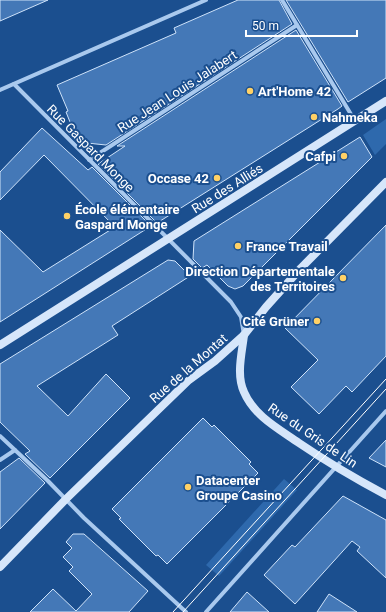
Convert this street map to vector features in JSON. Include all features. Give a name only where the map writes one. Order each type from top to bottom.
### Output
[{"type":"main road","name":"Rue des Alliés","points":[[0,345],[386,101]]},
{"type":"main road","name":"Rue de la Montat","points":[[0,567],[66,500],[189,380],[210,365],[244,335],[266,307],[301,268],[386,182]]},
{"type":"main road","name":"Rue du Gris de Lin","points":[[244,335],[240,377],[243,392],[251,405],[266,421],[335,467],[386,495]]},
{"type":"street","points":[[0,90],[206,0]]},
{"type":"street","points":[[282,0],[355,120]]},
{"type":"street","name":"Rue Jean Louis Jalabert","points":[[89,160],[297,25]]},
{"type":"street","name":"Rue Gaspard Monge","points":[[14,84],[231,302],[241,317],[244,335]]},
{"type":"street","points":[[206,612],[386,411]]},
{"type":"street","points":[[0,436],[84,518],[186,612]]},
{"type":"street","points":[[0,460],[15,450]]},
{"type":"shaded area","points":[[386,119],[386,144],[375,155],[363,135]]},
{"type":"shaded area","points":[[284,479],[297,490],[219,576],[206,565]]},
{"type":"building","points":[[0,0],[48,0],[0,21]]},
{"type":"building","points":[[238,0],[279,0],[292,24],[106,145],[77,142],[67,132],[72,127],[66,112],[68,111],[57,85],[176,33],[174,28]]},
{"type":"building","points":[[286,0],[386,0],[386,78],[348,102]]},
{"type":"building","points":[[296,30],[342,106],[338,109],[157,223],[98,164],[125,146],[117,146]]},
{"type":"building","points":[[42,128],[88,170],[92,167],[151,226],[0,322],[0,230],[43,272],[115,227],[44,155],[0,200],[0,172]]},
{"type":"building","points":[[360,137],[372,157],[243,286],[235,289],[228,286],[207,265],[202,268],[193,259],[194,241]]},
{"type":"building","name":"Cité Grüner","points":[[386,225],[386,356],[352,392],[346,386],[319,414],[291,387],[318,360],[285,328]]},
{"type":"building","points":[[168,260],[175,261],[190,276],[112,326],[118,335],[37,386],[68,416],[106,374],[130,398],[50,478],[25,454],[30,451],[0,422],[0,364]]},
{"type":"building","name":"Datacenter Groupe Casino","points":[[203,418],[212,427],[214,425],[251,462],[249,464],[258,473],[167,564],[158,555],[156,556],[119,519],[121,518],[112,509]]},
{"type":"building","points":[[386,440],[386,467],[369,458]]},
{"type":"building","points":[[19,458],[45,483],[0,529],[0,472]]},
{"type":"building","points":[[343,496],[386,520],[386,578],[357,551],[360,547],[352,541],[295,604],[264,575],[292,545],[295,547]]},
{"type":"building","points":[[73,534],[84,534],[148,591],[129,612],[30,612],[53,589],[76,611],[92,594],[69,571],[73,567],[63,557],[72,548],[66,542]]},
{"type":"building","points":[[247,592],[269,612],[230,612]]},
{"type":"building","points":[[329,594],[357,612],[317,612]]},
{"type":"tram line","points":[[173,612],[386,379]]},
{"type":"tram line","points":[[183,612],[386,389]]},
{"type":"place","name":"Art'Home 42","points":[[250,91]]},
{"type":"place","name":"Nahmeka","points":[[314,117]]},
{"type":"place","name":"Cafpi","points":[[344,156]]},
{"type":"place","name":"Occase 42","points":[[217,178]]},
{"type":"place","name":"École élémentaire Gaspard Monge","points":[[67,216]]},
{"type":"place","name":"France Travail","points":[[238,246]]},
{"type":"place","name":"Direction Départementale des Territoires","points":[[343,278]]},
{"type":"place","name":"Cité Grüner","points":[[317,321]]},
{"type":"place","name":"Datacenter Groupe Casino","points":[[188,487]]}]
